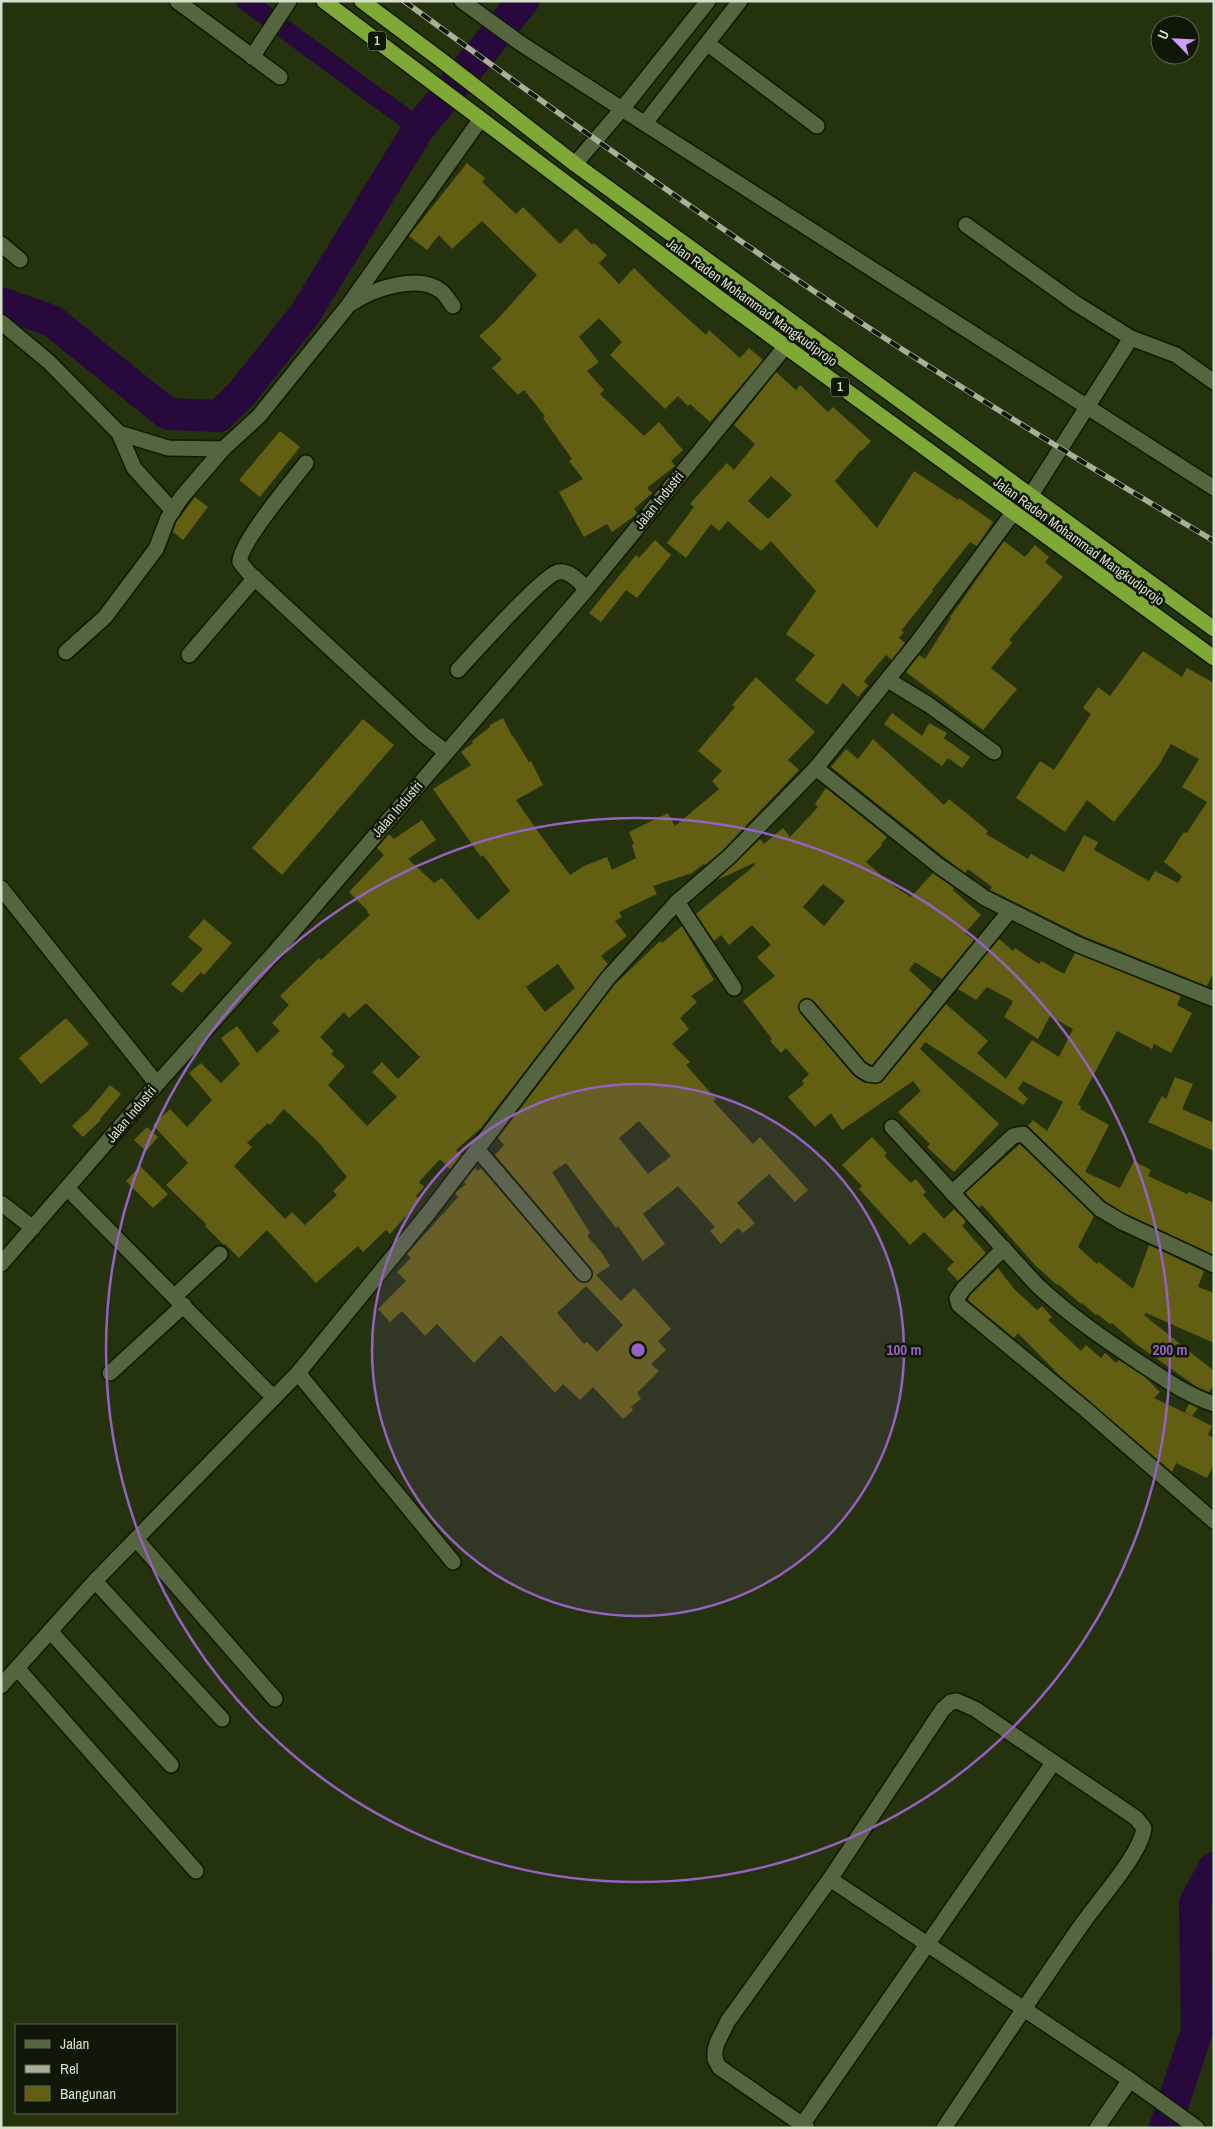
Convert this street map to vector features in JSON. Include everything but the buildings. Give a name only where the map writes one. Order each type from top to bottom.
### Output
[{"type":"highway","name":"Jalan Raden Mohammad Mangkudiprojo","points":[[324,1],[475,116],[785,346],[1214,658]]},
{"type":"highway","name":"Jalan Raden Mohammad Mangkudiprojo","points":[[362,1],[575,164],[1214,629]]},
{"type":"street","points":[[177,1],[280,77]]},
{"type":"street","points":[[252,57],[289,1]]},
{"type":"street","points":[[462,1],[520,43],[1214,488]]},
{"type":"street","points":[[575,164],[622,109],[708,1]]},
{"type":"street","points":[[645,123],[740,1]]},
{"type":"street","points":[[708,44],[818,126]]},
{"type":"street","points":[[66,652],[105,616],[156,549],[173,511],[223,449],[259,416],[347,307],[475,116]]},
{"type":"street","points":[[966,225],[1076,303],[1131,338],[1176,355],[1214,382]]},
{"type":"street","points":[[1,244],[20,260]]},
{"type":"street","points":[[347,307],[364,295],[381,288],[413,284],[424,284],[441,291],[453,306]]},
{"type":"street","points":[[1,322],[49,362],[119,433],[134,468],[173,511]]},
{"type":"street","points":[[1031,495],[1131,338]]},
{"type":"street","name":"Jalan Industri","points":[[1,1264],[157,1084],[276,951],[587,590],[785,346]]},
{"type":"street","points":[[119,433],[168,448],[223,449]]},
{"type":"street","points":[[306,463],[253,533],[240,555],[241,564],[424,735],[446,752]]},
{"type":"street","points":[[1,1686],[95,1581],[298,1373],[382,1273],[608,978],[678,902],[729,856],[816,768],[888,680],[1013,513]]},
{"type":"street","points":[[458,670],[534,590],[552,574],[565,572],[570,574],[587,590]]},
{"type":"street","points":[[189,655],[255,578]]},
{"type":"street","points":[[888,680],[935,709],[994,752]]},
{"type":"street","points":[[816,768],[939,866],[1009,912],[1079,945],[1214,998]]},
{"type":"street","points":[[1,888],[157,1084]]},
{"type":"street","points":[[678,902],[734,988]]},
{"type":"street","points":[[807,1007],[860,1068],[868,1074],[876,1075],[1009,912]]},
{"type":"street","points":[[892,1127],[1037,1285],[1086,1327],[1183,1390],[1214,1404]]},
{"type":"street","points":[[952,1193],[1014,1136],[1021,1133],[1029,1138],[1100,1209],[1122,1222],[1214,1265]]},
{"type":"street","points":[[478,1150],[584,1274]]},
{"type":"street","points":[[68,1188],[274,1398]]},
{"type":"street","points":[[1,1203],[33,1228]]},
{"type":"street","points":[[1004,1248],[964,1288],[957,1298],[959,1305],[1214,1521]]},
{"type":"street","points":[[110,1373],[179,1301],[220,1254]]},
{"type":"street","points":[[298,1373],[453,1562]]},
{"type":"street","points":[[136,1539],[275,1699]]},
{"type":"street","points":[[95,1581],[222,1719]]},
{"type":"street","points":[[50,1631],[171,1765]]},
{"type":"street","points":[[17,1668],[196,1870]]},
{"type":"street","points":[[944,2128],[1024,2009],[1135,1851],[1142,1838],[1144,1828],[1136,1818],[969,1706],[957,1700],[951,1702],[943,1709],[830,1879],[737,2008],[722,2032],[715,2051],[715,2059],[719,2067],[805,2126],[1053,1763]]},
{"type":"street","points":[[830,1879],[1130,2080],[1196,2127]]},
{"type":"street","points":[[1097,2128],[1130,2080]]},
{"type":"waterway","points":[[246,1],[419,128]]},
{"type":"waterway","points":[[1,303],[52,321],[168,414],[219,416],[243,392],[305,314],[419,128],[523,1]]},
{"type":"waterway","points":[[1165,2128],[1197,2031],[1195,1903],[1214,1868]]},
{"type":"railway","points":[[404,1],[630,164],[860,322],[1036,433],[1214,541]]}]
